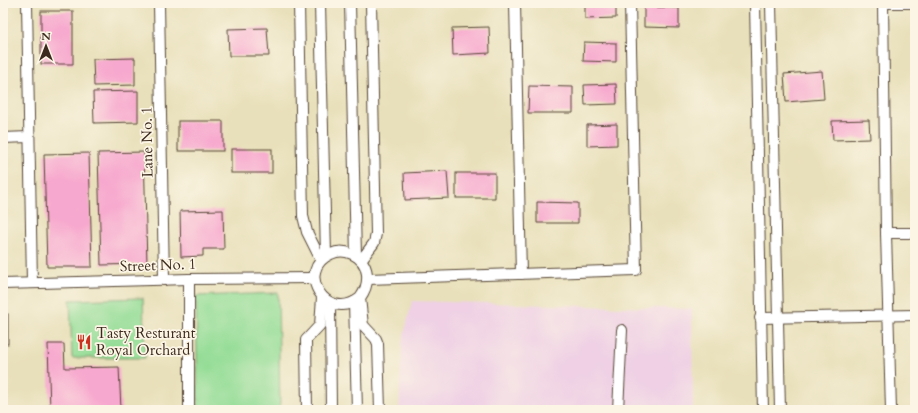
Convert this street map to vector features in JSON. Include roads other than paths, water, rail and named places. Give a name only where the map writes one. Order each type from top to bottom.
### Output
[{"type":"street","points":[[27,3],[32,284]]},
{"type":"street","name":"Lane No. 1","points":[[159,3],[164,280]]},
{"type":"street","points":[[299,3],[303,216],[306,232],[324,258]]},
{"type":"street","points":[[320,3],[324,258]]},
{"type":"street","points":[[350,3],[359,258],[366,269],[368,279],[364,292],[357,300],[338,305],[326,300],[318,291],[314,278],[315,271],[324,258],[341,251],[359,258]]},
{"type":"street","points":[[359,258],[374,243],[376,234],[372,3]]},
{"type":"street","points":[[515,3],[521,274]]},
{"type":"street","points":[[368,279],[636,270],[630,3]]},
{"type":"street","points":[[755,3],[763,410]]},
{"type":"street","points":[[771,3],[780,410]]},
{"type":"street","points":[[891,410],[886,233],[883,3],[915,3]]},
{"type":"street","points":[[3,138],[29,137]]},
{"type":"street","points":[[886,233],[915,233]]},
{"type":"street","name":"Street No. 1","points":[[3,284],[189,279],[314,278]]},
{"type":"street","points":[[189,279],[189,410]]},
{"type":"street","points":[[307,410],[306,340],[320,325],[326,300]]},
{"type":"street","points":[[326,300],[331,410]]},
{"type":"street","points":[[356,410],[357,300]]},
{"type":"street","points":[[357,300],[363,325],[376,339],[378,344],[380,410]]},
{"type":"street","points":[[760,318],[915,315]]},
{"type":"street","points":[[618,410],[622,330]]},
{"type":"place","name":"Tasty Resturant Royal Orchard","points":[[84,342]]}]
